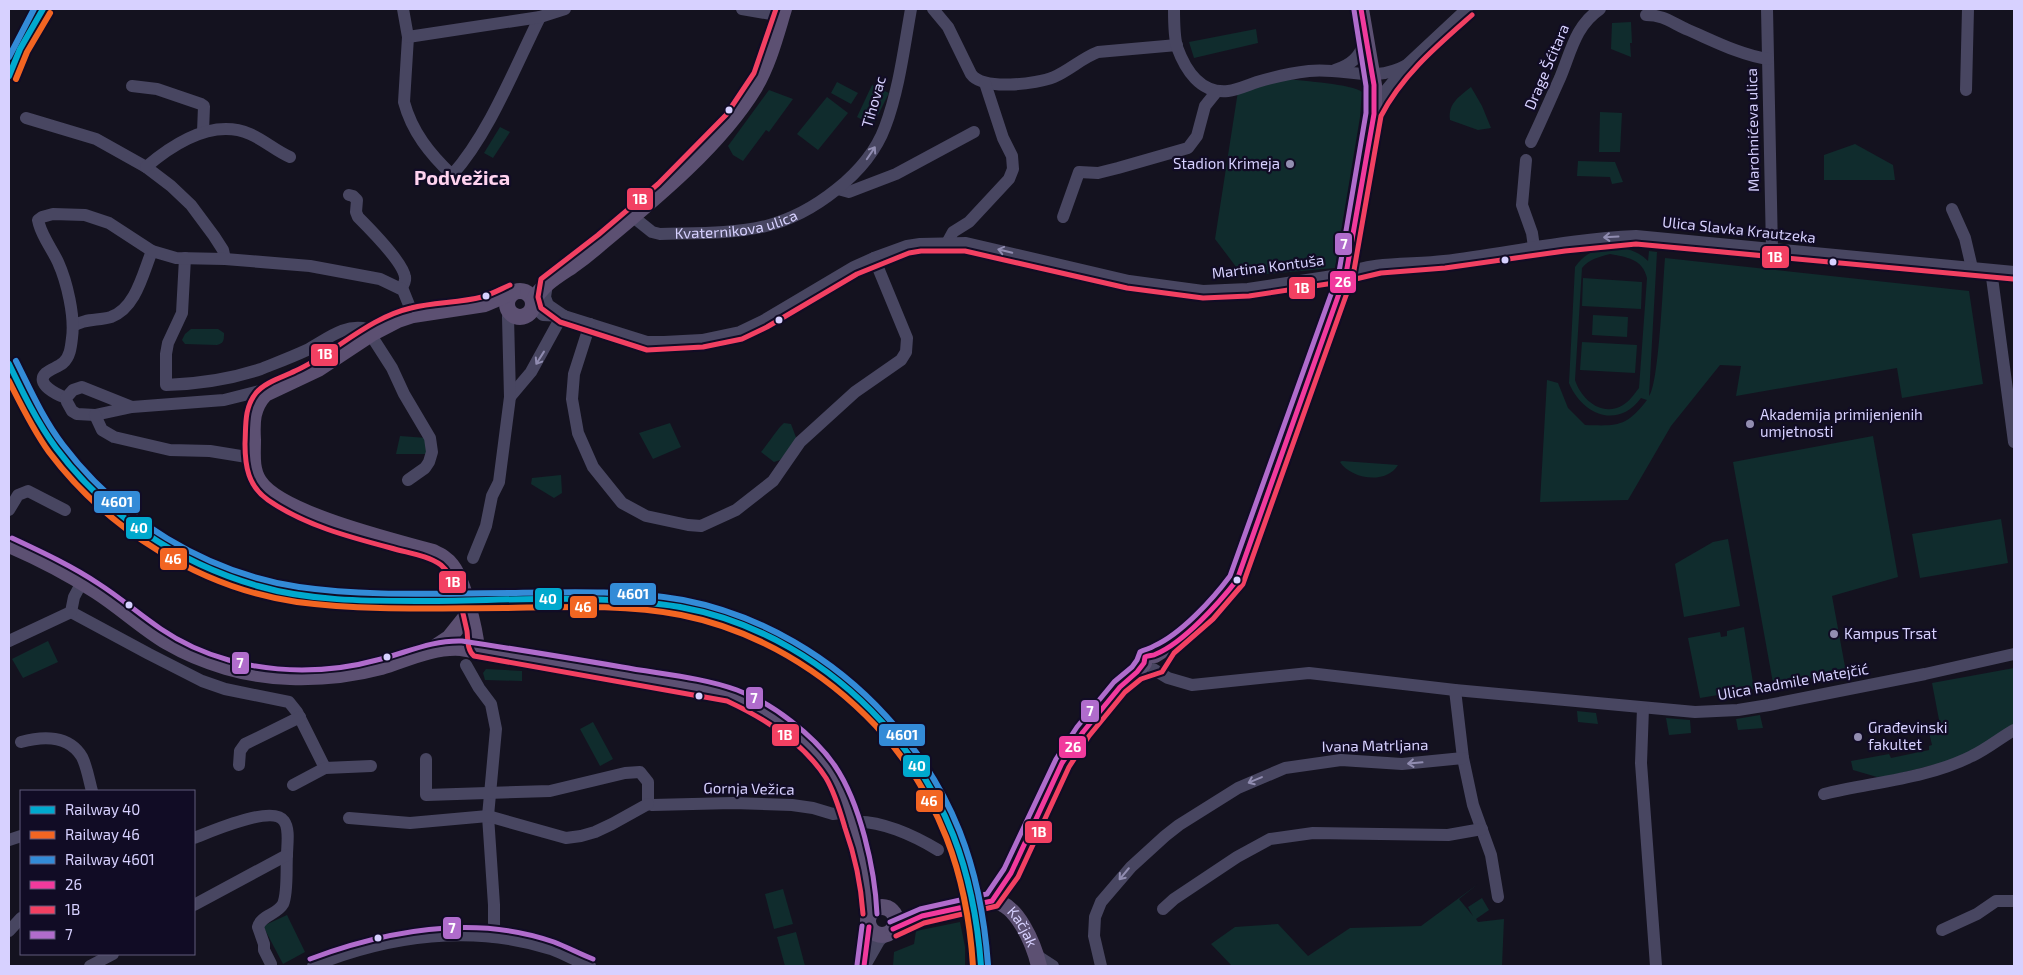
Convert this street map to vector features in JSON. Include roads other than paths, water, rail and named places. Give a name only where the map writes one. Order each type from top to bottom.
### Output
[{"type":"main road","points":[[9,545],[82,582],[166,642],[189,654],[237,670],[289,677],[352,674],[426,652],[453,647],[477,649],[729,694],[748,702],[782,723],[826,766],[837,784],[850,817],[867,876],[875,894],[879,915],[875,933],[890,931],[922,916],[988,902],[1011,873],[1062,763],[1083,732],[1120,687],[1154,664],[1225,596],[1237,580],[1346,274],[1374,114],[1372,75],[1361,9]]},
{"type":"main road","points":[[485,304],[497,306],[508,313],[521,317],[529,314],[538,292],[551,280],[584,257],[685,169],[732,120],[761,76],[783,12]]},
{"type":"main road","points":[[477,649],[462,586],[453,566],[444,557],[433,552],[358,531],[282,502],[269,493],[258,480],[254,469],[252,427],[256,407],[265,394],[318,369],[371,334],[398,320],[413,315],[485,304],[516,291],[551,280]]},
{"type":"main road","points":[[516,291],[529,294],[533,304]]},
{"type":"main road","points":[[508,313],[506,302],[516,291]]},
{"type":"main road","points":[[426,652],[449,638],[469,613]]},
{"type":"main road","points":[[1011,873],[1012,890],[1018,918]]},
{"type":"main road","name":"Kačjak","points":[[988,902],[1000,902],[1007,906],[1018,918],[1038,961]]},
{"type":"main road","points":[[879,915],[922,916]]},
{"type":"main road","points":[[879,915],[896,920],[890,931]]},
{"type":"street","points":[[403,9],[408,37],[404,102],[422,143],[452,176],[461,165],[489,119],[540,16]]},
{"type":"street","points":[[408,37],[540,16],[565,9]]},
{"type":"street","points":[[742,9],[783,12]]},
{"type":"street","name":"Tihovac","points":[[838,189],[866,160],[885,129],[896,89],[911,9]]},
{"type":"street","points":[[934,9],[948,27],[971,74],[975,79],[985,83],[1024,83],[1045,80],[1055,76],[1088,55],[1098,52],[1176,46]]},
{"type":"street","points":[[1374,114],[1383,94],[1407,65],[1467,9]]},
{"type":"street","name":"Marohnićeva ulica","points":[[1767,9],[1772,250]]},
{"type":"street","points":[[1966,90],[1968,9]]},
{"type":"street","points":[[1174,11],[1176,46],[1196,81],[1217,91],[1228,91],[1281,75],[1310,71],[1372,75],[1389,73],[1407,65]]},
{"type":"street","name":"Drage Šćitara","points":[[1531,142],[1560,77],[1576,35],[1591,11]]},
{"type":"street","points":[[1646,15],[1659,15],[1701,35],[1757,57],[1768,59]]},
{"type":"street","points":[[1331,71],[1344,67],[1357,58],[1366,41]]},
{"type":"street","points":[[947,243],[953,232],[969,222],[1009,179],[1013,169],[1012,156],[1003,138],[985,83]]},
{"type":"street","points":[[132,86],[157,89],[201,104],[204,106],[203,132]]},
{"type":"street","points":[[1063,217],[1079,172],[1098,172],[1118,168],[1188,148],[1197,136],[1205,106],[1217,91]]},
{"type":"street","points":[[26,118],[96,139],[146,167],[171,186],[191,205],[223,250],[225,259]]},
{"type":"street","points":[[146,167],[160,155],[203,132],[223,128],[248,133],[290,157]]},
{"type":"street","points":[[838,189],[849,192],[896,174],[974,132]]},
{"type":"street","points":[[1526,160],[1522,205],[1532,233],[1534,247]]},
{"type":"street","name":"Kvaternikova ulica","points":[[632,216],[652,232],[660,234],[744,230],[782,221],[801,212],[838,189]]},
{"type":"street","points":[[349,195],[357,200],[356,212],[358,217],[400,266],[405,276],[405,282],[401,288]]},
{"type":"street","points":[[1952,209],[1965,238],[1972,268]]},
{"type":"street","points":[[66,398],[56,395],[48,389],[44,381],[44,376],[47,372],[63,363],[68,357],[71,350],[73,326],[63,274],[41,231],[38,220],[53,214],[96,218],[123,231],[152,251],[176,258],[225,259],[289,264],[380,280],[401,288],[413,315]]},
{"type":"street","name":"Ulica Slavka Krautzeka","points":[[1346,274],[1354,270],[1373,266],[1442,262],[1534,247],[1636,236],[2014,272]]},
{"type":"street","points":[[1352,241],[1358,256],[1373,266]]},
{"type":"street","name":"Martina Kontuša","points":[[533,304],[543,315],[564,316],[647,342],[695,341],[740,332],[763,321],[847,271],[874,258],[907,246],[947,243],[966,243],[1129,281],[1203,291],[1248,289],[1346,274]]},
{"type":"street","points":[[73,326],[83,321],[118,314],[139,286],[152,251]]},
{"type":"street","points":[[185,258],[182,313],[168,343],[166,385],[217,379],[254,371],[306,350],[332,335],[346,330],[367,329],[430,438],[432,452],[429,462],[408,480]]},
{"type":"street","points":[[590,324],[574,374],[572,399],[578,433],[593,467],[622,503],[646,516],[701,526],[736,510],[773,481],[800,442],[855,392],[893,368],[901,360],[906,352],[907,338],[874,258]]},
{"type":"street","points":[[1991,270],[2014,442]]},
{"type":"street","name":"Martina Kontuša","points":[[551,280],[545,297],[548,304],[564,316]]},
{"type":"street","points":[[473,558],[486,526],[492,496],[499,482],[510,396],[508,313]]},
{"type":"street","points":[[510,396],[531,372],[564,316]]},
{"type":"street","points":[[66,398],[74,390],[82,387],[132,407]]},
{"type":"street","points":[[66,398],[72,411],[77,414],[95,415],[132,407],[224,400],[276,388]]},
{"type":"street","points":[[224,400],[256,407]]},
{"type":"street","points":[[95,415],[102,430],[114,437],[170,450],[210,452],[253,458]]},
{"type":"street","points":[[9,510],[18,495],[28,491],[65,510]]},
{"type":"street","points":[[71,612],[74,597],[82,582]]},
{"type":"street","points":[[9,641],[71,612]]},
{"type":"street","points":[[71,612],[202,681],[225,689],[289,702],[300,717],[325,768]]},
{"type":"street","name":"Ulica Radmile Matejčić","points":[[1154,664],[1180,682],[1199,685],[1309,673],[1455,690],[1695,712],[1738,710],[1916,676],[2014,654]]},
{"type":"street","points":[[466,665],[491,704],[494,716],[496,738],[488,816],[494,905],[494,937]]},
{"type":"street","points":[[1455,690],[1463,758],[1473,805],[1491,855],[1498,897]]},
{"type":"street","points":[[1643,708],[1640,745],[1656,966]]},
{"type":"street","points":[[239,765],[240,751],[245,744],[300,717]]},
{"type":"street","points":[[1824,794],[1916,775],[1951,765],[1976,754],[2014,730]]},
{"type":"street","points":[[21,742],[34,738],[58,738],[65,741],[76,749],[82,757],[92,790]]},
{"type":"street","name":"Ivana Matrljana","points":[[1101,966],[1094,936],[1095,916],[1101,902],[1131,867],[1165,836],[1238,788],[1285,768],[1341,760],[1402,764],[1463,758]]},
{"type":"street","points":[[349,818],[410,823],[488,816],[566,838],[594,832],[648,804],[648,782],[640,772],[625,773],[550,790],[426,794],[426,759]]},
{"type":"street","points":[[293,785],[325,768],[372,766]]},
{"type":"street","name":"Gornja Vežica","points":[[648,804],[680,806],[724,803],[813,808],[901,831],[938,850]]},
{"type":"street","points":[[195,838],[262,815],[276,815],[285,821],[287,826],[287,855],[284,902],[278,910],[260,922],[258,927],[265,953],[271,964]]},
{"type":"street","points":[[1163,910],[1174,899],[1237,857],[1270,839],[1313,833],[1448,835],[1482,829]]},
{"type":"street","points":[[195,904],[287,855]]},
{"type":"street","points":[[1942,930],[1978,914],[1996,901],[2014,901]]},
{"type":"street","points":[[864,966],[879,915]]},
{"type":"street","points":[[9,931],[20,919]]},
{"type":"street","points":[[864,966],[879,941],[890,931]]},
{"type":"street","points":[[313,966],[357,950],[406,939],[456,934],[494,937],[552,949],[590,966]]},
{"type":"street","points":[[90,966],[111,955]]},
{"type":"street","points":[[1038,961],[1053,966]]},
{"type":"rail line","name":"4601","points":[[9,57],[34,9]]},
{"type":"rail line","name":"40","points":[[9,76],[20,49],[43,9]]},
{"type":"rail line","name":"46","points":[[16,79],[27,52],[50,13]]},
{"type":"rail line","name":"4601","points":[[16,361],[49,425],[85,472],[138,519],[198,555],[231,569],[264,580],[299,587],[352,592],[404,594],[597,592],[662,597],[712,607],[740,616],[794,642],[819,658],[865,695],[909,743],[929,772],[946,801],[970,863],[979,895],[988,965]]},
{"type":"rail line","name":"40","points":[[9,364],[49,438],[97,495],[146,534],[172,550],[228,576],[277,591],[337,599],[377,601],[583,599],[616,600],[680,607],[737,623],[764,634],[790,648],[815,664],[861,701],[905,749],[924,777],[940,806],[964,866],[972,898],[981,966]]},
{"type":"rail line","name":"46","points":[[9,381],[43,444],[73,480],[99,506],[128,530],[159,551],[191,569],[226,584],[261,595],[297,602],[349,607],[594,607],[638,609],[681,615],[709,622],[762,642],[787,656],[811,671],[856,706],[876,726],[917,780],[933,808],[957,868],[970,932],[973,966]]},
{"type":"place","name":"Stadion Krimeja","points":[[1290,164]]},
{"type":"place","name":"Akademija primijenjenih umjetnosti","points":[[1750,424]]},
{"type":"place","name":"Kampus Trsat","points":[[1834,634]]},
{"type":"place","name":"Građevinski fakultet","points":[[1858,737]]},
{"type":"district","name":"Podvežica","points":[[462,178]]}]
